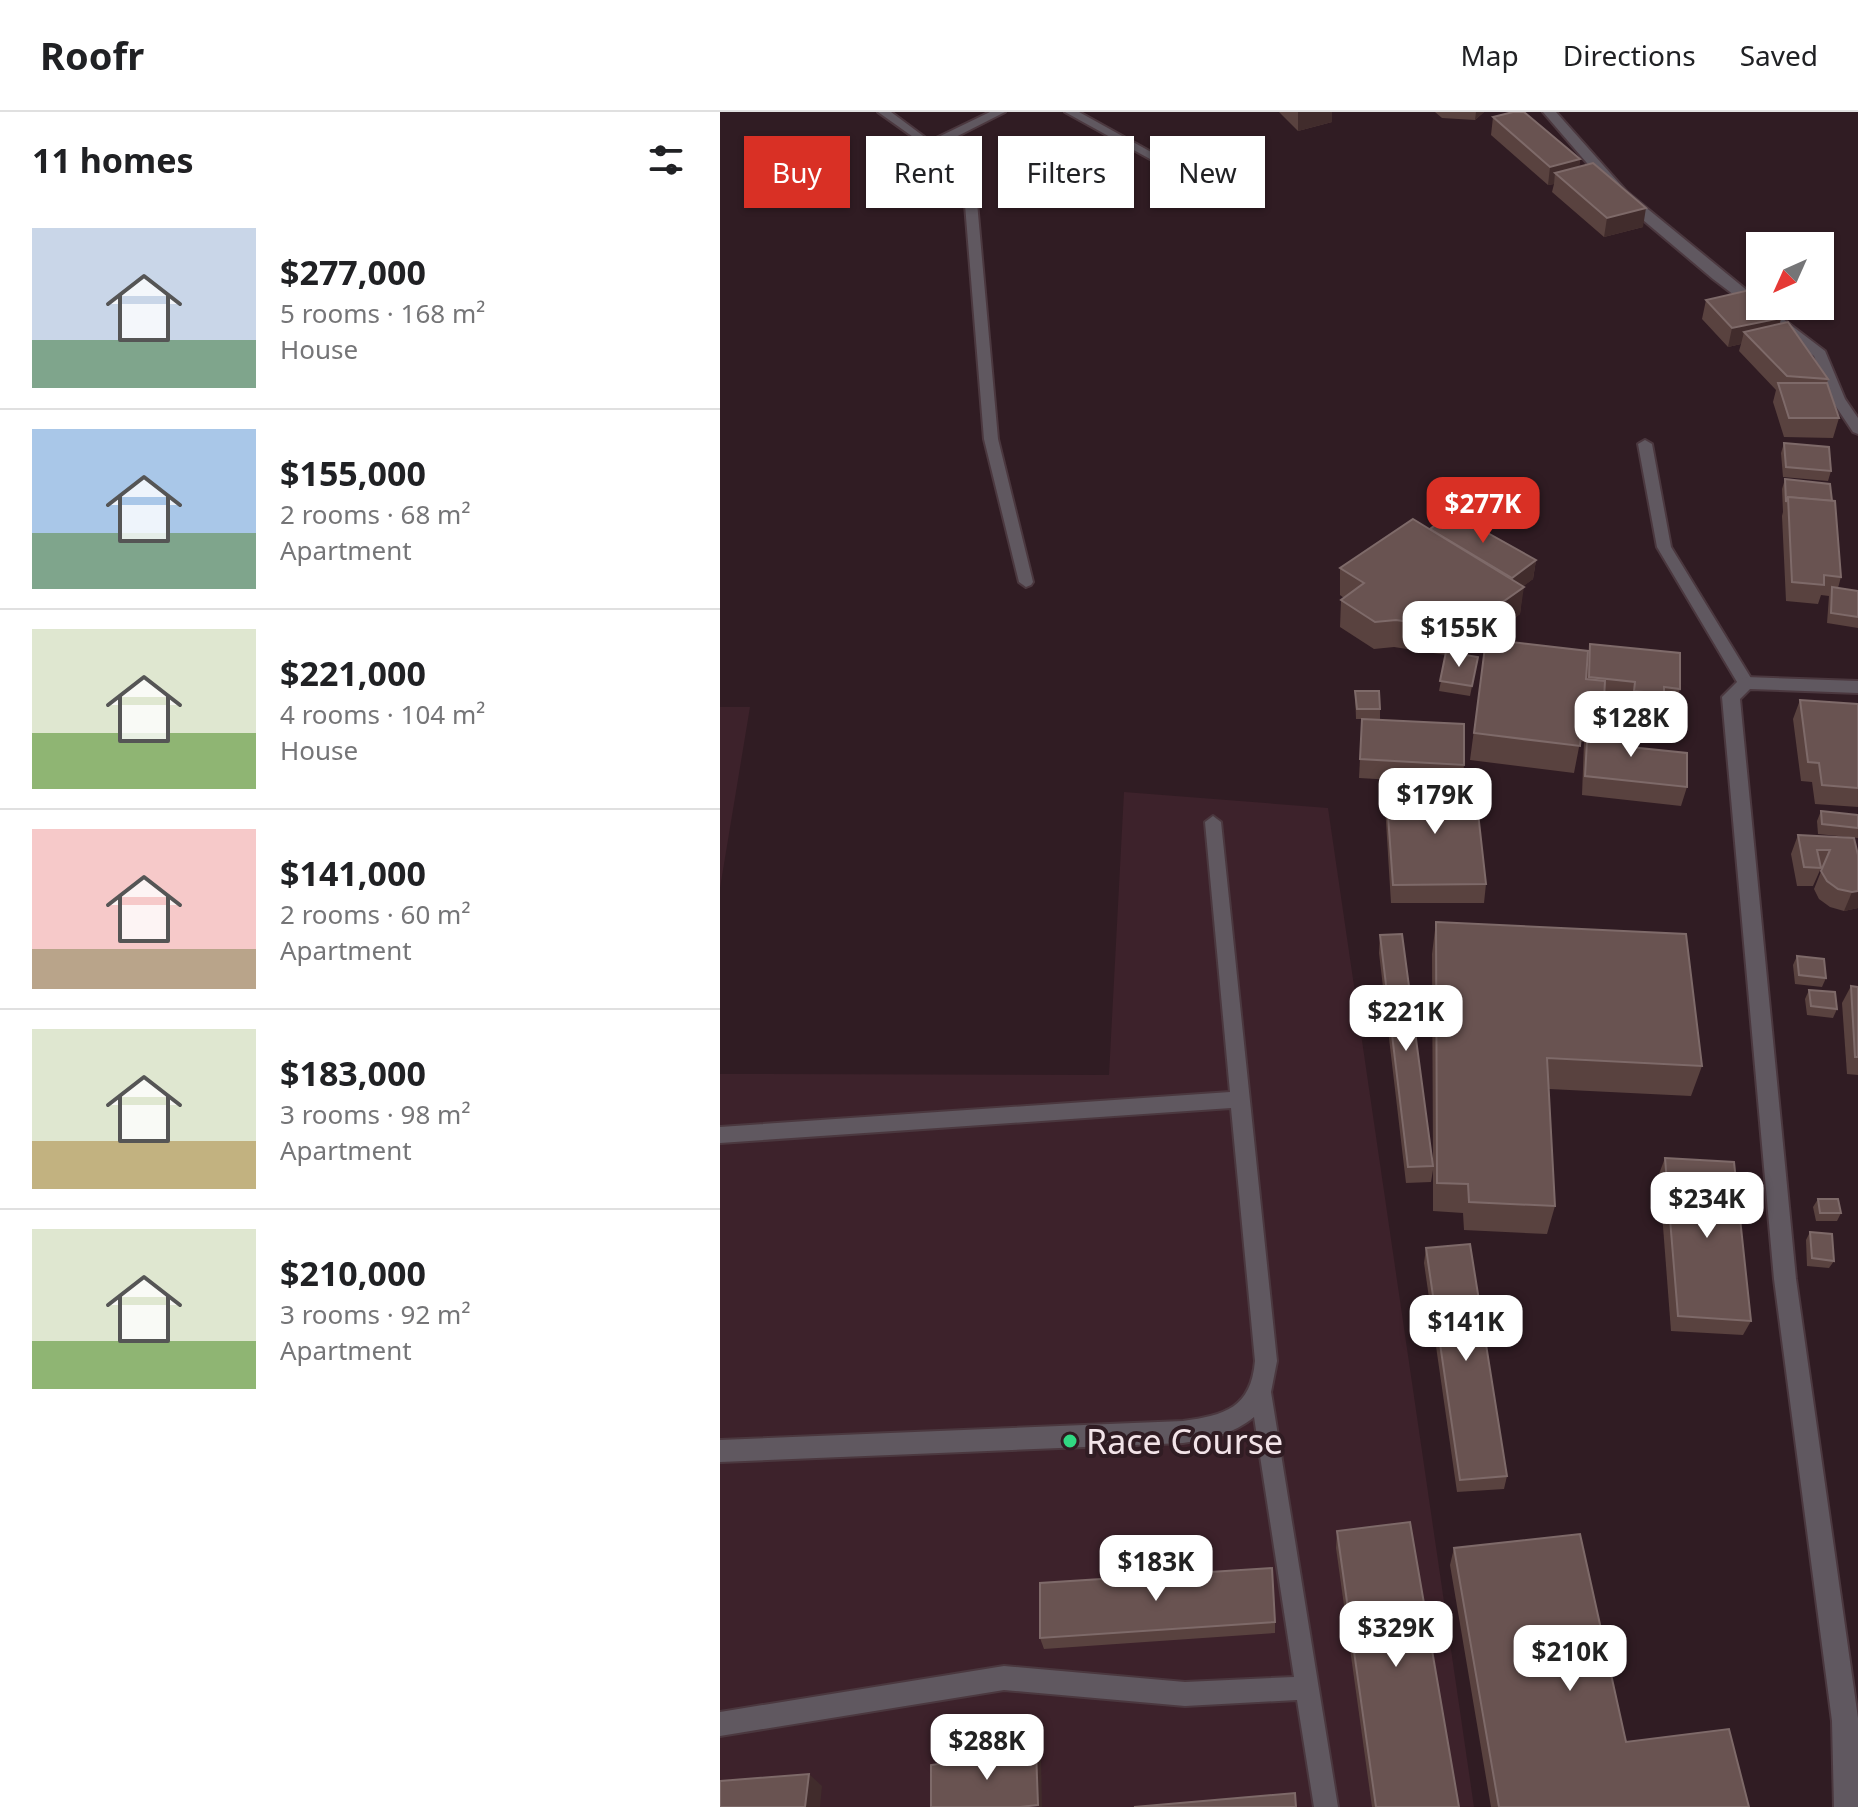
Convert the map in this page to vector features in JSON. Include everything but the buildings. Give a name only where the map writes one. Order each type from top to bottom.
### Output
[{"type":"street","points":[[1549,112],[1622,195],[1718,276],[1820,354],[1838,399],[1858,429]]},
{"type":"street","points":[[1848,1807],[1851,1722],[1782,1247],[1731,697],[1746,683],[1858,687]]},
{"type":"lane","points":[[884,112],[916,136]]},
{"type":"lane","points":[[950,136],[999,112]]},
{"type":"lane","points":[[1071,112],[1150,155]]},
{"type":"lane","points":[[971,208],[991,439],[1026,582]]},
{"type":"lane","points":[[1645,444],[1664,547],[1746,683]]},
{"type":"lane","points":[[1213,822],[1266,1361],[1261,1394],[1326,1807]]},
{"type":"lane","points":[[720,1135],[1240,1099]]},
{"type":"lane","points":[[720,1451],[1183,1432],[1227,1422],[1244,1413],[1261,1394]]},
{"type":"lane","points":[[720,1724],[1004,1678],[1185,1694],[1307,1688]]},
{"type":"shaded area","points":[[720,707],[750,707],[720,888]]},
{"type":"shaded area","name":"Race Course","points":[[1124,792],[1328,808],[1474,1807],[720,1807],[720,1074],[1109,1075]]},
{"type":"place","name":"Race Course","points":[[1070,1441]]}]
